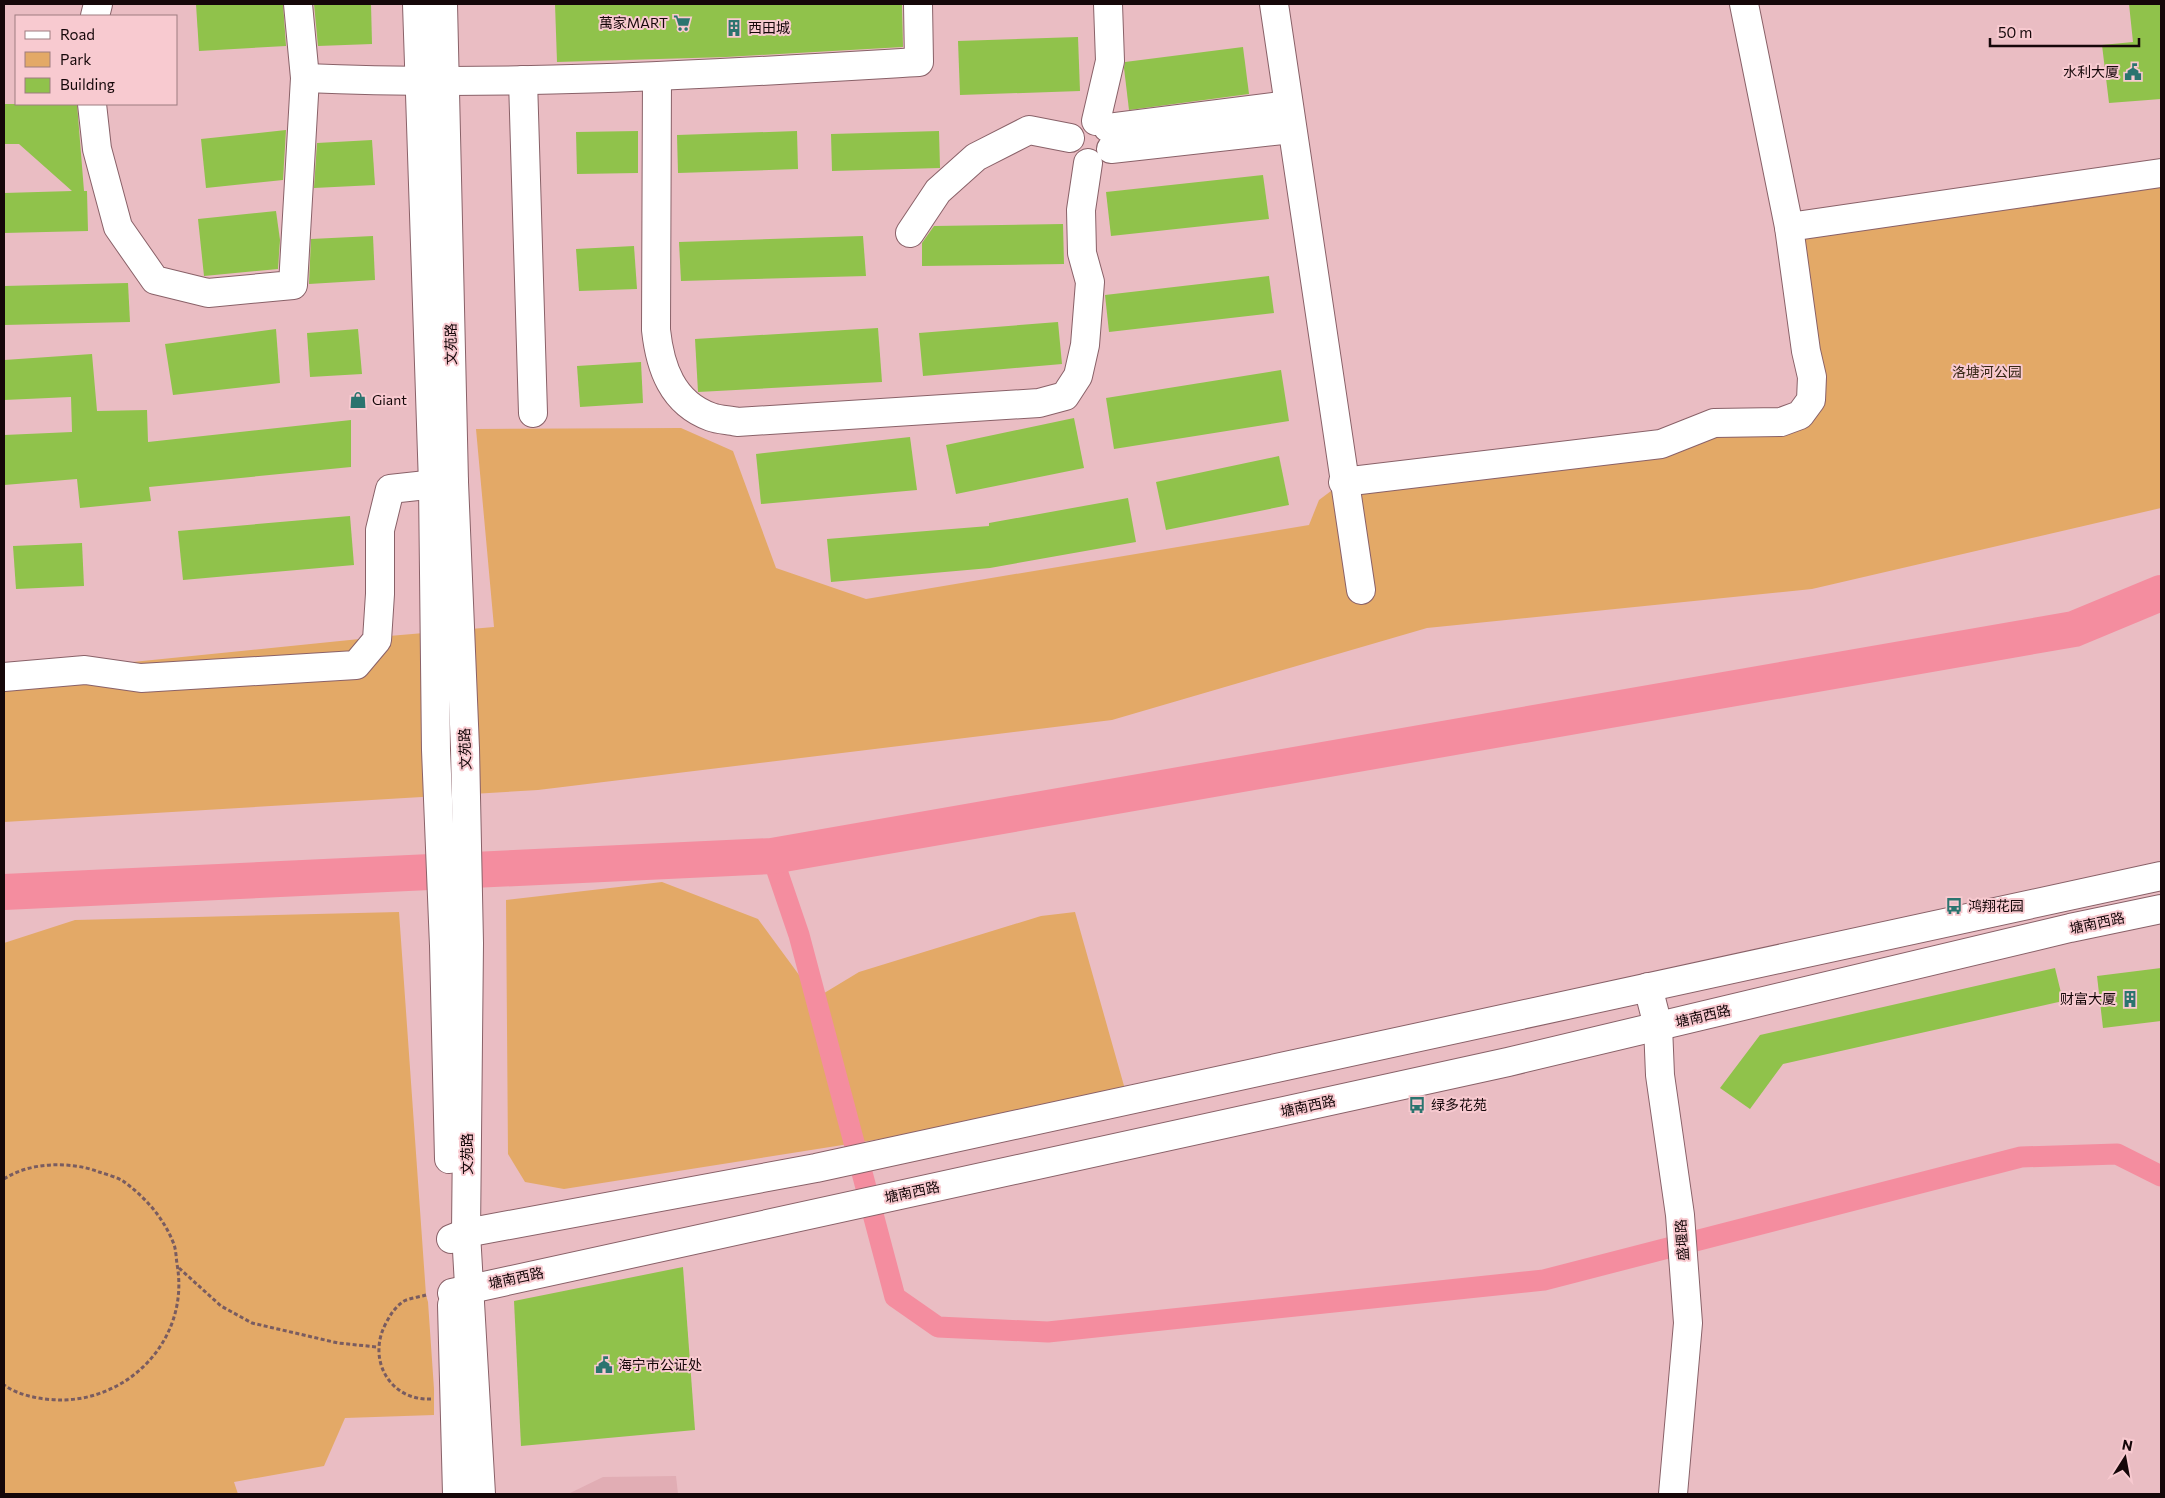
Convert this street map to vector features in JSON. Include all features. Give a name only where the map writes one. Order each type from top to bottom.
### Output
[{"type":"main road","points":[[92,105],[97,149],[118,227],[155,280],[208,293],[293,285],[305,78],[298,4]]},
{"type":"main road","name":"文苑路","points":[[417,4],[432,82],[443,483],[436,750],[456,944]]},
{"type":"main road","name":"文苑路","points":[[432,82],[443,4]]},
{"type":"main road","points":[[305,78],[432,82],[657,77],[919,62],[918,4]]},
{"type":"main road","points":[[1108,4],[1110,61],[1105,133],[1102,160],[1088,163],[1082,160],[1072,151],[1070,138],[1077,126],[1082,123],[1105,133],[1290,117]]},
{"type":"main road","points":[[1274,4],[1343,482],[1361,590]]},
{"type":"main road","points":[[1343,482],[1660,444],[1714,423],[1781,422],[1800,415],[1811,400],[1812,377],[1806,351],[1789,227],[1744,4]]},
{"type":"main road","points":[[657,77],[656,330],[658,354],[669,382],[683,402],[710,417],[737,422],[1039,403],[1065,396],[1078,376],[1085,345],[1090,282],[1082,252],[1081,210],[1088,163]]},
{"type":"main road","points":[[523,80],[533,413]]},
{"type":"main road","points":[[910,233],[938,191],[976,157],[1029,130],[1070,138]]},
{"type":"main road","points":[[1789,227],[2161,173]]},
{"type":"main road","points":[[4,677],[86,670],[142,678],[356,665],[377,640],[380,594],[380,530],[390,489],[443,483]]},
{"type":"main road","name":"文苑路","points":[[443,483],[465,748],[456,944],[459,1236],[449,1292],[457,1494]]},
{"type":"main road","points":[[459,1236],[816,1168],[2161,876]]},
{"type":"main road","name":"塘南西路","points":[[449,1292],[1508,1062],[2070,928],[2161,909]]},
{"type":"main road","name":"盛堰路","points":[[1648,987],[1658,1026],[1660,1074],[1680,1215],[1688,1323],[1673,1494]]},
{"type":"main road","name":"文苑路","points":[[449,1292],[481,1494]]},
{"type":"path","points":[[4,1179],[42,1165],[83,1166],[122,1180],[153,1207],[174,1242],[181,1283],[173,1323],[153,1359],[121,1385],[82,1399],[45,1400],[9,1389],[4,1385]]},
{"type":"path","points":[[178,1268],[222,1306],[252,1323],[338,1343],[377,1347]]},
{"type":"path","points":[[435,1399],[419,1400],[402,1392],[388,1380],[380,1362],[377,1347],[391,1312],[405,1300],[449,1292]]},
{"type":"shaded area","points":[[676,1476],[678,1494],[568,1494],[603,1477]]},
{"type":"green space","name":"洛塘河公园","points":[[2161,173],[2161,508],[1812,589],[1427,628],[1112,720],[538,790],[4,822],[4,675],[494,627],[476,429],[681,428],[733,451],[776,568],[866,599],[1309,525],[1319,500],[1343,482],[1755,422],[1811,400],[1789,227]]},
{"type":"green space","points":[[662,882],[758,919],[816,998],[859,972],[1041,916],[1075,912],[1128,1100],[564,1189],[525,1182],[508,1154],[506,900]]},
{"type":"green space","points":[[399,912],[428,1302],[434,1415],[345,1418],[324,1466],[234,1482],[238,1494],[4,1494],[4,943],[75,920]]},
{"type":"building","points":[[196,4],[283,4],[286,46],[199,51]]},
{"type":"building","points":[[314,4],[371,4],[372,44],[318,46]]},
{"type":"building","name":"西田城","points":[[555,4],[902,4],[903,47],[726,57],[557,62]]},
{"type":"building","name":"水利大厦","points":[[2129,4],[2161,4],[2161,99],[2109,103],[2102,45],[2133,42]]},
{"type":"building","points":[[1078,37],[1080,91],[960,95],[958,41]]},
{"type":"building","points":[[1243,47],[1249,94],[1129,110],[1125,62]]},
{"type":"building","points":[[4,104],[77,105],[84,191],[87,191],[88,231],[4,233],[4,193],[72,191],[19,144],[4,144]]},
{"type":"building","points":[[286,130],[283,180],[206,188],[201,139]]},
{"type":"building","points":[[638,131],[638,173],[577,174],[576,132]]},
{"type":"building","points":[[797,131],[798,169],[678,173],[677,135]]},
{"type":"building","points":[[939,131],[940,168],[832,171],[831,134]]},
{"type":"building","points":[[372,140],[375,185],[314,188],[317,143]]},
{"type":"building","points":[[1263,175],[1269,219],[1111,236],[1106,192]]},
{"type":"building","points":[[276,211],[280,240],[278,269],[204,276],[198,219]]},
{"type":"building","points":[[1063,224],[1064,264],[922,266],[922,243],[934,226]]},
{"type":"building","points":[[373,236],[375,280],[309,284],[311,239]]},
{"type":"building","points":[[863,236],[866,276],[681,281],[679,242]]},
{"type":"building","points":[[634,246],[637,289],[579,291],[576,249]]},
{"type":"building","points":[[1269,276],[1274,313],[1109,332],[1105,295]]},
{"type":"building","points":[[128,283],[130,322],[4,325],[4,286]]},
{"type":"building","points":[[1058,322],[1062,364],[923,376],[919,333]]},
{"type":"building","points":[[878,328],[882,382],[698,392],[695,339]]},
{"type":"building","points":[[276,329],[280,383],[173,395],[165,344]]},
{"type":"building","points":[[358,329],[362,374],[310,377],[307,333]]},
{"type":"building","points":[[92,354],[97,411],[147,410],[148,442],[351,420],[351,467],[149,487],[151,501],[80,508],[77,479],[4,485],[4,435],[72,432],[71,397],[4,400],[4,360]]},
{"type":"building","points":[[641,362],[643,403],[580,407],[577,366]]},
{"type":"building","points":[[1281,370],[1289,421],[1114,449],[1106,398]]},
{"type":"building","points":[[1074,418],[1084,468],[956,494],[946,445]]},
{"type":"building","points":[[910,437],[917,490],[761,504],[756,454]]},
{"type":"building","points":[[1279,456],[1289,505],[1166,530],[1156,482]]},
{"type":"building","points":[[1128,498],[1136,542],[990,568],[831,582],[827,539],[989,526],[989,523]]},
{"type":"building","points":[[350,516],[354,565],[183,580],[178,531]]},
{"type":"building","points":[[82,543],[84,586],[16,589],[13,546]]},
{"type":"building","points":[[2055,968],[2063,1001],[1783,1064],[1750,1109],[1720,1088],[1760,1035]]},
{"type":"building","name":"财富大厦","points":[[2161,968],[2161,1021],[2103,1028],[2097,976]]},
{"type":"building","name":"海宁市公证处","points":[[683,1267],[695,1430],[521,1446],[514,1301]]},
{"type":"waterway","points":[[4,892],[772,856],[2074,629],[2161,593]]},
{"type":"waterway","points":[[772,856],[799,935],[895,1297],[938,1327],[1048,1332],[1544,1280],[2021,1157],[2117,1154],[2161,1176]]},
{"type":"place","name":"萬家MART","points":[[682,23]]},
{"type":"place","name":"西田城","points":[[734,28]]},
{"type":"place","name":"水利大厦","points":[[2133,72]]},
{"type":"place","name":"Giant","points":[[358,400]]},
{"type":"place","name":"鸿翔花园","points":[[1954,906]]},
{"type":"place","name":"财富大厦","points":[[2130,999]]},
{"type":"place","name":"绿多花苑","points":[[1417,1105]]},
{"type":"place","name":"海宁市公证处","points":[[604,1365]]}]
